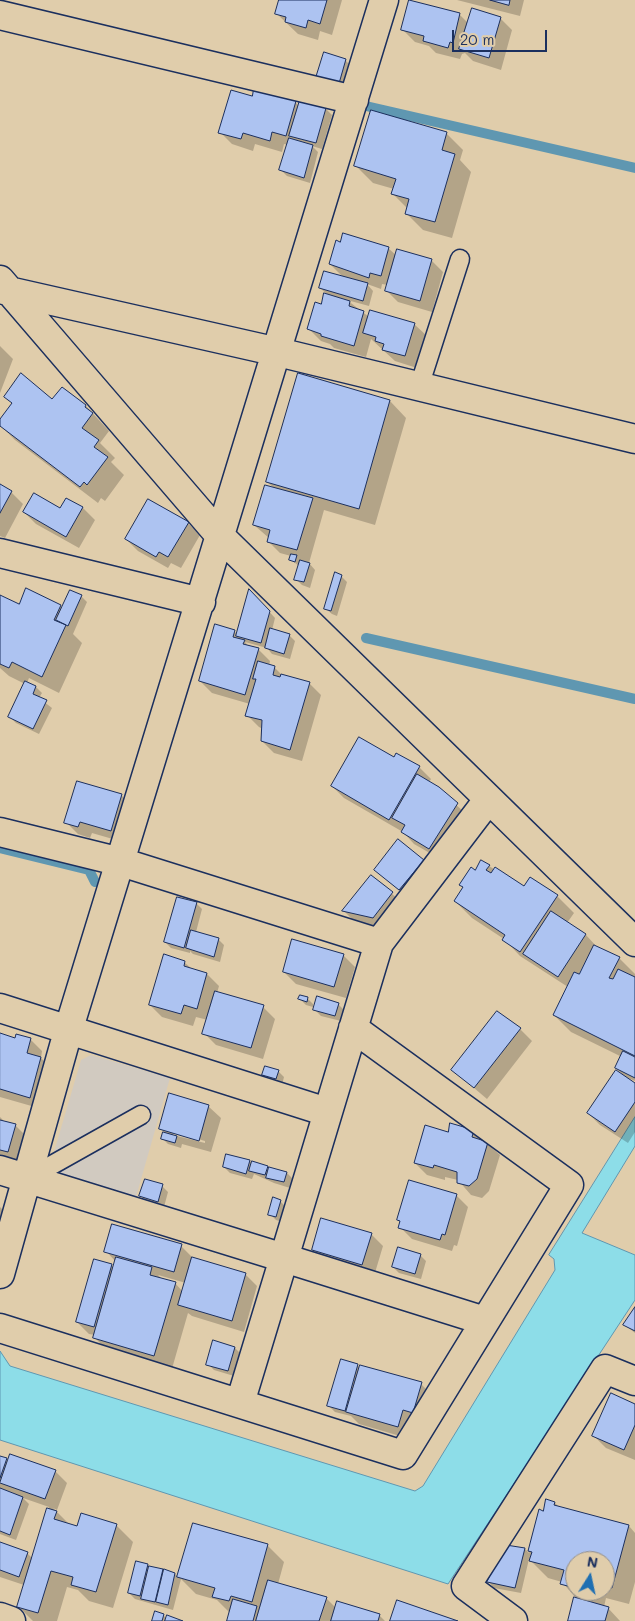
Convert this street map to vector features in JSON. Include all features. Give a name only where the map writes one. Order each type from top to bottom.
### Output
[{"type":"street","points":[[0,1274],[69,1028],[278,352],[384,0]]},
{"type":"street","points":[[0,15],[354,100]]},
{"type":"street","points":[[3,287],[635,439]]},
{"type":"street","points":[[3,287],[221,537],[635,942]]},
{"type":"street","points":[[0,553],[201,602]]},
{"type":"street","points":[[240,1403],[379,944],[488,800]]},
{"type":"street","points":[[0,832],[121,862],[379,944]]},
{"type":"street","points":[[0,1008],[69,1028],[327,1112]]},
{"type":"street","points":[[0,1328],[403,1455],[569,1185],[353,1028]]},
{"type":"street","points":[[0,1170],[485,1321]]},
{"type":"street","points":[[513,1621],[466,1586],[605,1369],[635,1381]]},
{"type":"street","points":[[0,1617],[11,1621]]},
{"type":"lane","points":[[419,387],[460,259]]},
{"type":"lane","points":[[27,1179],[141,1115]]},
{"type":"shaded area","points":[[91,1055],[170,1078],[136,1197],[59,1174],[51,1162],[81,1060]]},
{"type":"water","points":[[635,1117],[635,1146],[582,1233],[635,1255],[635,1300],[448,1584],[0,1440],[0,1351],[10,1366],[415,1491],[423,1486],[555,1270],[554,1259],[549,1255]]},
{"type":"building","points":[[279,0],[327,0],[320,24],[308,20],[306,28],[285,22],[286,17],[275,14]]},
{"type":"building","points":[[409,0],[460,13],[453,43],[450,42],[448,48],[423,41],[424,36],[401,30]]},
{"type":"building","points":[[490,0],[510,0],[509,5]]},
{"type":"building","points":[[472,8],[501,17],[489,58],[459,49]]},
{"type":"building","points":[[324,52],[346,59],[338,87],[315,81]]},
{"type":"building","points":[[254,89],[296,101],[286,136],[272,132],[270,141],[243,133],[241,139],[218,133],[231,90],[252,96]]},
{"type":"building","points":[[300,100],[326,108],[316,143],[289,136]]},
{"type":"building","points":[[371,110],[447,132],[442,150],[455,154],[435,222],[405,214],[409,199],[391,194],[396,179],[354,166]]},
{"type":"building","points":[[289,138],[313,145],[304,178],[279,170]]},
{"type":"building","points":[[343,233],[389,247],[381,276],[370,273],[369,278],[329,264],[336,240],[340,242]]},
{"type":"building","points":[[397,249],[432,259],[420,301],[385,291]]},
{"type":"building","points":[[324,271],[368,283],[363,301],[319,288]]},
{"type":"building","points":[[324,293],[350,301],[349,306],[364,311],[354,346],[321,336],[321,334],[307,329],[315,302],[321,304]]},
{"type":"building","points":[[370,310],[415,323],[405,356],[382,350],[384,344],[375,341],[376,337],[363,333]]},
{"type":"building","points":[[21,373],[52,399],[62,387],[86,405],[85,407],[93,413],[82,428],[99,440],[94,447],[108,457],[87,485],[84,482],[80,487],[0,426],[0,419],[12,403],[4,397]]},
{"type":"building","points":[[298,373],[390,400],[359,509],[266,482]]},
{"type":"building","points":[[0,484],[12,491],[0,513]]},
{"type":"building","points":[[265,485],[313,498],[297,550],[267,542],[270,530],[253,525]]},
{"type":"building","points":[[34,493],[60,508],[66,498],[83,507],[66,537],[23,512]]},
{"type":"building","points":[[148,499],[189,522],[168,557],[159,552],[156,557],[125,539]]},
{"type":"building","points":[[291,554],[297,555],[295,562],[289,560]]},
{"type":"building","points":[[300,560],[310,563],[304,582],[294,580]]},
{"type":"building","points":[[335,572],[342,575],[331,611],[324,609]]},
{"type":"building","points":[[26,588],[61,605],[54,620],[66,625],[42,677],[12,662],[9,668],[0,664],[0,595],[19,604]]},
{"type":"building","points":[[249,589],[270,611],[261,643],[236,636]]},
{"type":"building","points":[[70,590],[82,595],[68,626],[56,620]]},
{"type":"building","points":[[215,624],[235,630],[233,637],[245,640],[243,644],[259,648],[245,695],[199,681]]},
{"type":"building","points":[[270,628],[290,634],[284,654],[265,648]]},
{"type":"building","points":[[258,661],[275,666],[273,675],[280,677],[281,674],[310,682],[290,750],[261,741],[262,720],[245,716],[256,679],[253,679]]},
{"type":"building","points":[[25,681],[36,686],[33,694],[47,700],[33,729],[8,717]]},
{"type":"building","points":[[359,737],[394,757],[396,753],[420,766],[389,820],[331,786]]},
{"type":"building","points":[[417,774],[439,787],[458,803],[429,849],[401,832],[405,825],[392,818]]},
{"type":"building","points":[[77,781],[122,794],[111,831],[80,822],[78,827],[64,823]]},
{"type":"building","points":[[398,839],[424,860],[399,890],[374,870]]},
{"type":"building","points":[[481,860],[490,865],[486,870],[491,873],[495,867],[524,886],[530,877],[558,895],[520,952],[502,940],[505,935],[454,901],[463,887],[459,885],[471,867],[475,870]]},
{"type":"building","points":[[371,875],[393,892],[373,918],[342,911]]},
{"type":"building","points":[[177,897],[197,902],[184,948],[164,942]]},
{"type":"building","points":[[551,911],[586,934],[558,977],[523,954]]},
{"type":"building","points":[[191,930],[219,938],[214,957],[186,948]]},
{"type":"building","points":[[292,939],[344,954],[334,987],[283,972]]},
{"type":"building","points":[[594,945],[620,957],[609,978],[613,979],[618,969],[635,977],[635,1056],[553,1015],[574,972],[579,974]]},
{"type":"building","points":[[164,954],[185,961],[184,966],[207,973],[197,1009],[184,1005],[181,1014],[149,1005]]},
{"type":"building","points":[[215,991],[264,1005],[251,1048],[202,1034]]},
{"type":"building","points":[[300,995],[308,997],[307,1002],[298,999]]},
{"type":"building","points":[[317,996],[339,1003],[335,1016],[313,1010]]},
{"type":"building","points":[[497,1011],[521,1028],[474,1088],[451,1070]]},
{"type":"building","points":[[0,1033],[15,1038],[16,1034],[31,1038],[27,1053],[41,1057],[30,1098],[0,1089]]},
{"type":"building","points":[[623,1051],[635,1057],[635,1078],[615,1068]]},
{"type":"building","points":[[265,1066],[279,1070],[276,1079],[262,1075]]},
{"type":"building","points":[[616,1070],[635,1083],[635,1102],[615,1132],[587,1113]]},
{"type":"building","points":[[169,1093],[209,1105],[199,1141],[159,1129]]},
{"type":"building","points":[[0,1120],[16,1124],[8,1152],[0,1150]]},
{"type":"building","points":[[450,1123],[474,1130],[472,1137],[488,1142],[477,1179],[469,1186],[457,1183],[457,1172],[434,1165],[433,1168],[414,1163],[425,1125],[448,1132]]},
{"type":"building","points":[[163,1132],[177,1136],[175,1143],[161,1139]]},
{"type":"building","points":[[226,1154],[250,1160],[246,1174],[223,1167]]},
{"type":"building","points":[[252,1161],[268,1166],[265,1175],[249,1171]]},
{"type":"building","points":[[269,1167],[287,1172],[284,1182],[266,1178]]},
{"type":"building","points":[[145,1179],[163,1184],[158,1202],[139,1196]]},
{"type":"building","points":[[409,1180],[457,1194],[445,1235],[442,1234],[440,1240],[398,1228],[400,1221],[397,1220]]},
{"type":"building","points":[[273,1197],[281,1200],[276,1217],[268,1215]]},
{"type":"building","points":[[321,1218],[372,1233],[362,1265],[312,1250]]},
{"type":"building","points":[[112,1224],[182,1244],[174,1272],[104,1252]]},
{"type":"building","points":[[398,1247],[421,1254],[415,1274],[392,1267]]},
{"type":"building","points":[[116,1257],[152,1267],[150,1275],[176,1282],[154,1356],[93,1338]]},
{"type":"building","points":[[192,1257],[246,1273],[232,1321],[178,1305]]},
{"type":"building","points":[[94,1259],[112,1264],[94,1327],[76,1322]]},
{"type":"building","points":[[635,1307],[635,1331],[623,1325]]},
{"type":"building","points":[[213,1340],[235,1347],[228,1371],[206,1365]]},
{"type":"building","points":[[341,1359],[358,1364],[345,1411],[327,1406]]},
{"type":"building","points":[[360,1365],[422,1382],[413,1413],[403,1410],[398,1427],[346,1412]]},
{"type":"building","points":[[611,1393],[635,1404],[635,1425],[624,1450],[592,1436]]},
{"type":"building","points":[[10,1454],[56,1470],[45,1499],[0,1483]]},
{"type":"building","points":[[0,1456],[7,1458],[0,1478]]},
{"type":"building","points":[[0,1488],[23,1497],[10,1535],[0,1531]]},
{"type":"building","points":[[546,1499],[555,1502],[554,1505],[629,1525],[615,1577],[615,1551],[565,1551],[565,1585],[560,1584],[564,1570],[529,1561],[532,1552],[528,1551],[539,1509],[543,1511]]},
{"type":"building","points":[[47,1508],[57,1511],[54,1519],[77,1526],[81,1513],[117,1524],[96,1592],[71,1585],[73,1577],[51,1571],[38,1613],[17,1607]]},
{"type":"building","points":[[193,1523],[268,1544],[252,1602],[231,1596],[229,1601],[212,1597],[215,1588],[177,1577]]},
{"type":"building","points":[[0,1542],[28,1552],[19,1577],[0,1570]]},
{"type":"building","points":[[506,1545],[525,1548],[515,1588],[487,1582]]},
{"type":"building","points":[[136,1561],[148,1564],[140,1596],[128,1593]]},
{"type":"building","points":[[149,1566],[163,1569],[155,1602],[141,1599]]},
{"type":"building","points":[[164,1569],[175,1573],[168,1605],[156,1602]]},
{"type":"building","points":[[268,1580],[327,1597],[319,1621],[256,1621]]},
{"type":"building","points":[[233,1599],[257,1606],[253,1621],[227,1621]]},
{"type":"building","points":[[397,1600],[458,1621],[390,1621]]},
{"type":"building","points":[[337,1601],[380,1614],[378,1621],[331,1621]]},
{"type":"building","points":[[573,1601],[588,1601],[609,1607],[605,1621],[568,1621]]},
{"type":"building","points":[[155,1611],[164,1614],[162,1621],[152,1621]]},
{"type":"building","points":[[167,1615],[183,1621],[165,1621]]},
{"type":"waterway","points":[[366,106],[635,168]]},
{"type":"waterway","points":[[366,638],[635,699]]},
{"type":"waterway","points":[[0,848],[89,870],[95,882]]}]
